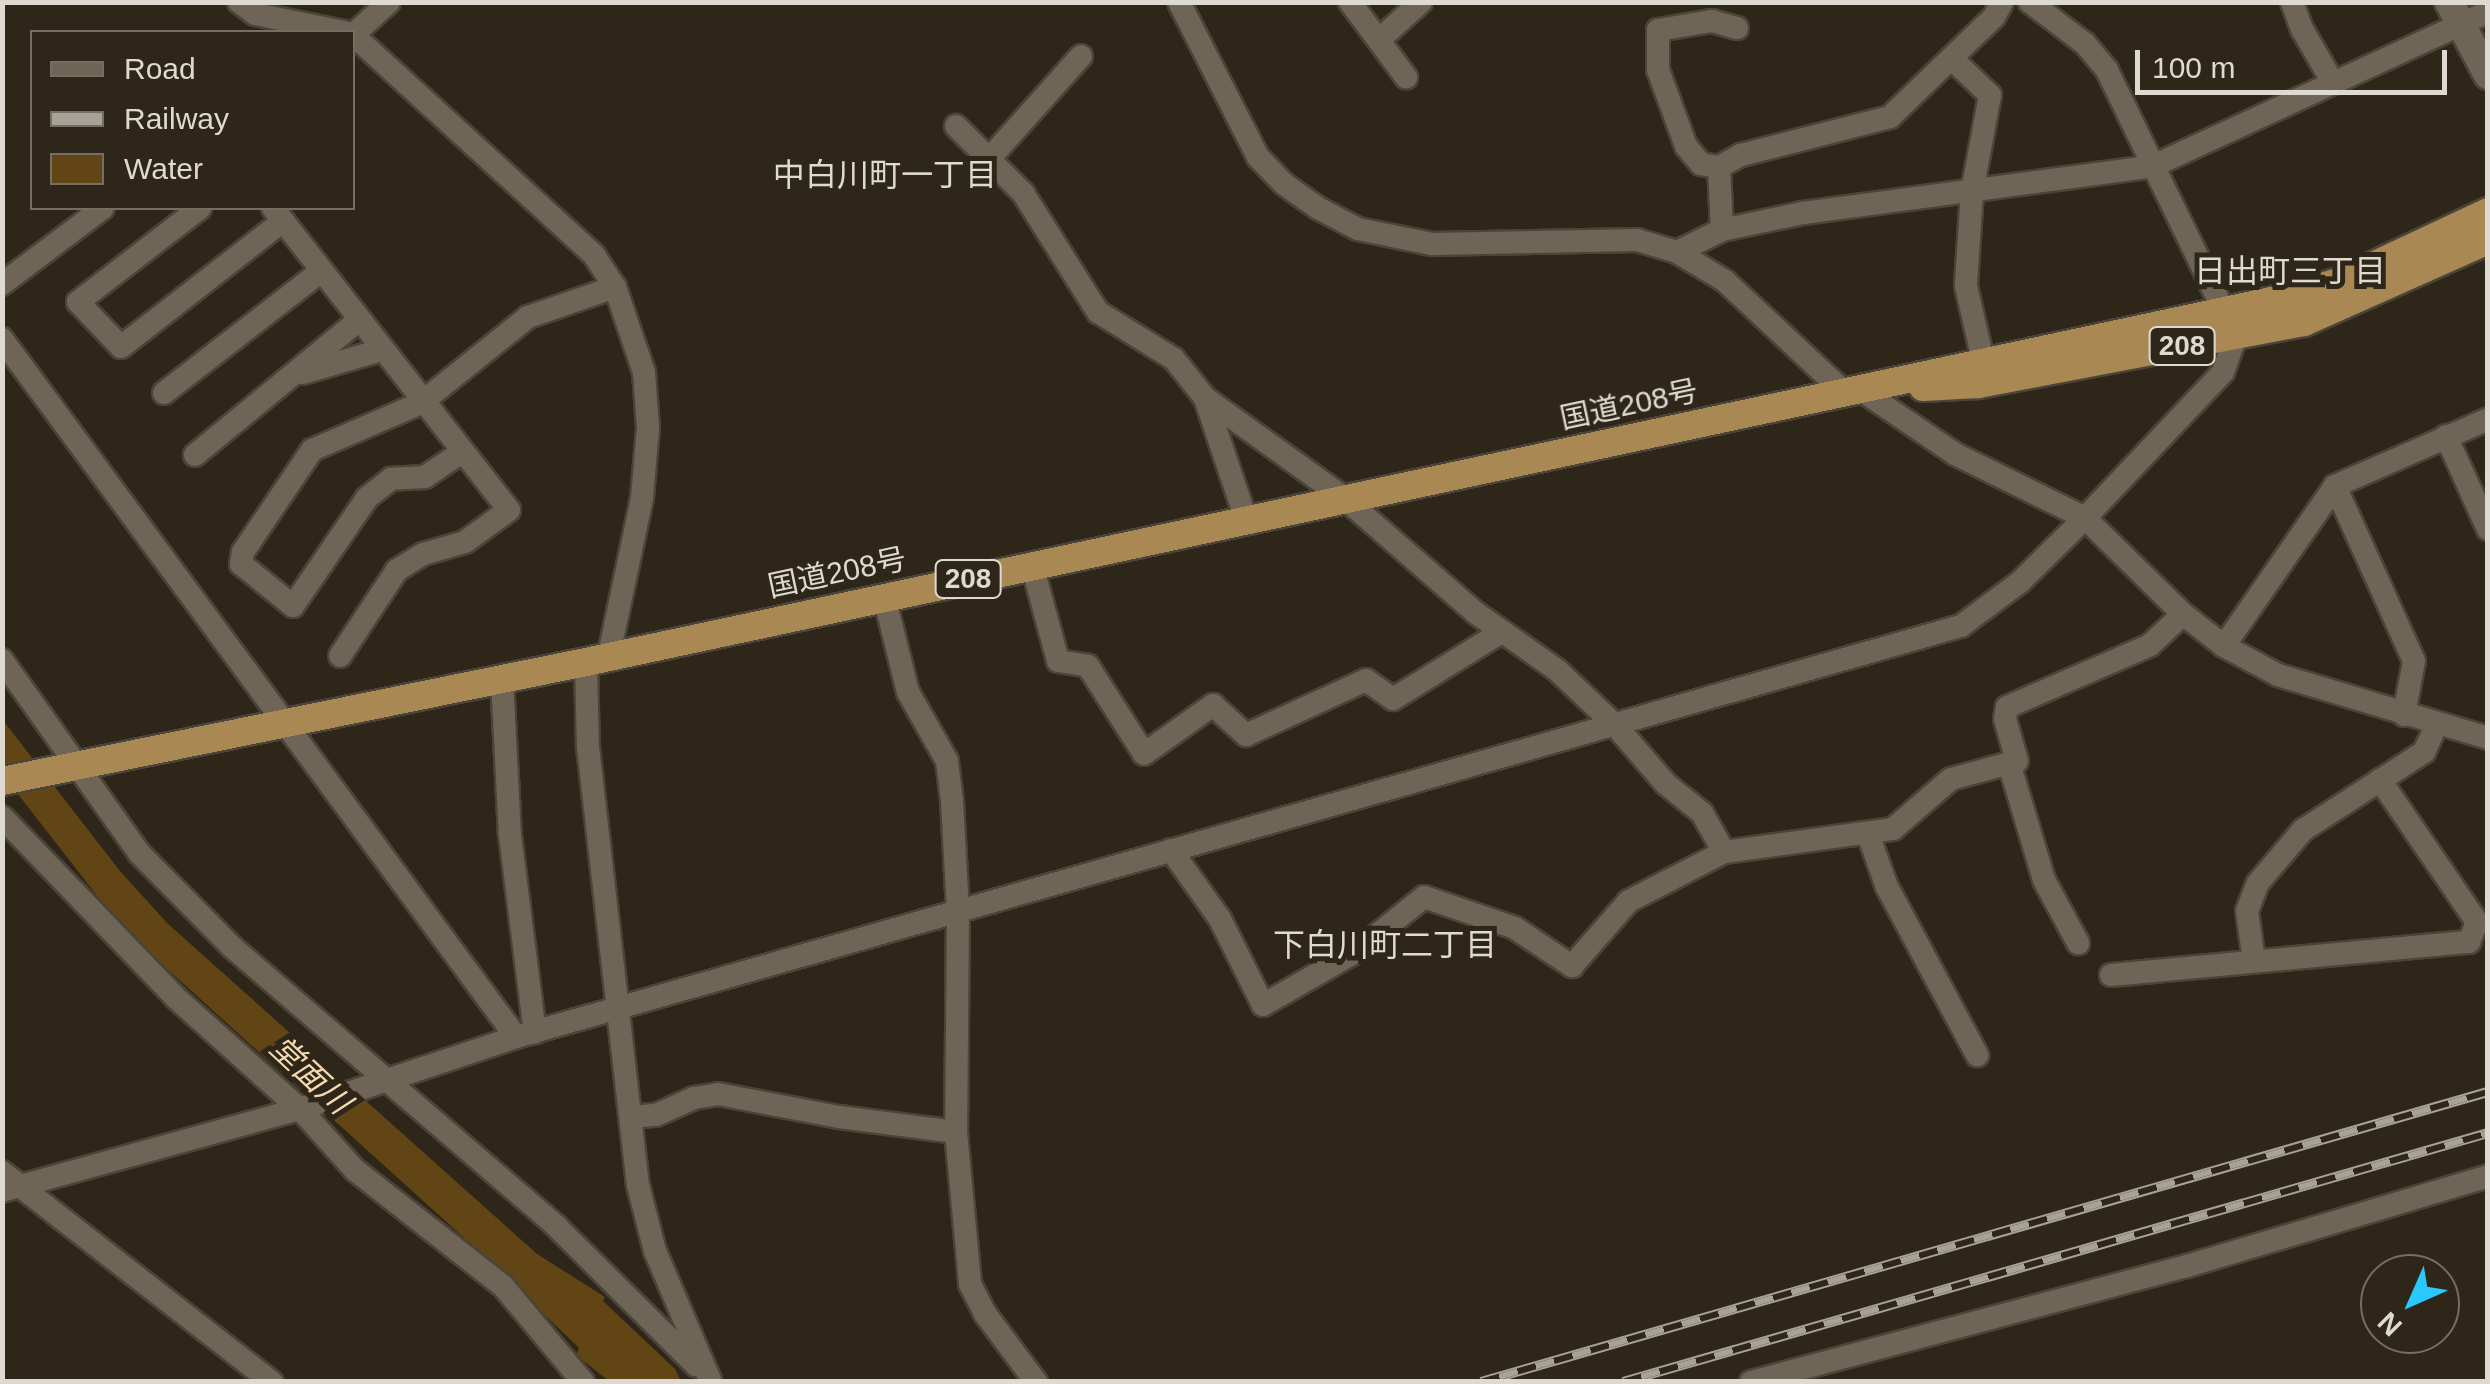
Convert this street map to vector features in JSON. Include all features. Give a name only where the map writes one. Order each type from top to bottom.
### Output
[{"type":"highway","name":"国道208号","points":[[2,782],[286,725],[2294,296],[2341,281],[2488,212]]},
{"type":"highway","name":"国道208号","points":[[1853,392],[1978,384],[2304,322],[2488,240]]},
{"type":"street","points":[[239,2],[255,14],[332,30]]},
{"type":"street","points":[[355,31],[390,2]]},
{"type":"street","points":[[1179,2],[1258,156],[1284,184],[1358,229],[1432,244],[1637,240],[1677,252],[1725,280],[1853,392],[1956,454],[2086,518],[2183,614],[2224,646],[2278,676],[2488,738]]},
{"type":"street","points":[[1350,2],[1406,77]]},
{"type":"street","points":[[1380,39],[1421,2]]},
{"type":"street","points":[[1737,28],[1712,21],[1658,30],[1658,70],[1686,146],[1701,164],[1719,166],[1740,155],[1890,118],[1994,17],[2002,2]]},
{"type":"street","points":[[12,1189],[300,1109],[526,1034],[1960,626],[2020,582],[2086,518],[2223,372],[2236,336],[2106,70],[2084,44],[2030,2]]},
{"type":"street","points":[[2292,2],[2302,29],[2333,83]]},
{"type":"street","points":[[1677,252],[1722,230],[1802,213],[2154,166],[2333,83],[2454,13],[2488,12]]},
{"type":"street","points":[[2454,13],[2488,76]]},
{"type":"street","points":[[355,38],[594,255],[614,287],[644,372],[648,428],[642,498],[597,658],[588,747],[638,1185],[655,1251],[703,1369]]},
{"type":"street","points":[[989,159],[1081,56]]},
{"type":"street","points":[[1952,58],[1990,95],[1972,192],[1966,286],[1982,360]]},
{"type":"street","points":[[956,126],[1023,193],[1098,312],[1174,359],[1205,398],[1344,498],[1500,633],[1557,670],[1615,725],[1666,784],[1702,812],[1724,852]]},
{"type":"street","points":[[1719,166],[1722,230]]},
{"type":"street","points":[[2,284],[99,210]]},
{"type":"street","points":[[197,210],[78,302],[121,347],[278,214],[509,510],[465,542],[423,554],[397,570],[340,656]]},
{"type":"street","points":[[164,393],[322,271]]},
{"type":"street","points":[[462,452],[425,478],[391,479],[368,498],[292,606],[241,564],[242,552],[312,450],[422,403],[528,317],[614,287]]},
{"type":"street","points":[[195,455],[359,320]]},
{"type":"street","points":[[2,339],[286,725],[526,1034]]},
{"type":"street","points":[[290,376],[382,350]]},
{"type":"street","points":[[1205,398],[1246,519]]},
{"type":"street","points":[[2224,646],[2336,486],[2488,419]]},
{"type":"street","points":[[2446,436],[2488,529]]},
{"type":"street","points":[[2336,486],[2414,661],[2404,715]]},
{"type":"street","points":[[1032,565],[1058,661],[1088,666],[1144,754],[1214,705],[1246,735],[1366,680],[1394,699],[1500,633]]},
{"type":"street","points":[[884,596],[908,692],[947,761],[958,913],[956,1132],[970,1284],[986,1315],[1036,1382]]},
{"type":"street","points":[[1170,850],[1220,918],[1263,1005],[1357,950],[1424,897],[1515,928],[1572,966],[1629,901],[1724,852],[1777,848],[1830,835],[1893,829],[1951,779],[2017,762],[2005,718],[2007,707],[2150,645],[2183,614]]},
{"type":"street","points":[[2,660],[74,766],[152,867],[232,947],[557,1227],[703,1369]]},
{"type":"street","points":[[502,678],[526,1034]]},
{"type":"street","points":[[2254,961],[2248,911],[2258,883],[2304,830],[2424,752],[2437,724]]},
{"type":"street","points":[[2009,764],[2044,880],[2078,944]]},
{"type":"street","points":[[2110,975],[2469,942],[2476,922],[2380,780]]},
{"type":"street","points":[[2,816],[175,997],[300,1109],[355,1170],[503,1286],[583,1382]]},
{"type":"street","points":[[1868,834],[1887,888],[1977,1055]]},
{"type":"street","points":[[631,1117],[656,1115],[694,1098],[718,1094],[839,1117],[956,1132]]},
{"type":"street","points":[[2,1172],[12,1189],[272,1382]]},
{"type":"street","points":[[1751,1382],[1826,1371],[2488,1176]]},
{"type":"street","points":[[677,1382],[703,1369]]},
{"type":"water","name":"堂面川","points":[[2,719],[120,871],[167,923],[537,1254],[605,1297],[603,1301],[675,1369],[681,1381],[609,1381],[576,1355],[579,1348],[483,1255],[123,929],[3,775]]},
{"type":"railway","points":[[1481,1382],[2488,1092]]},
{"type":"railway","points":[[1623,1382],[2488,1133]]},
{"type":"district","name":"中白川町一丁目","points":[[885,175]]},
{"type":"district","name":"日出町三丁目","points":[[2290,271]]},
{"type":"district","name":"下白川町二丁目","points":[[1385,945]]}]
